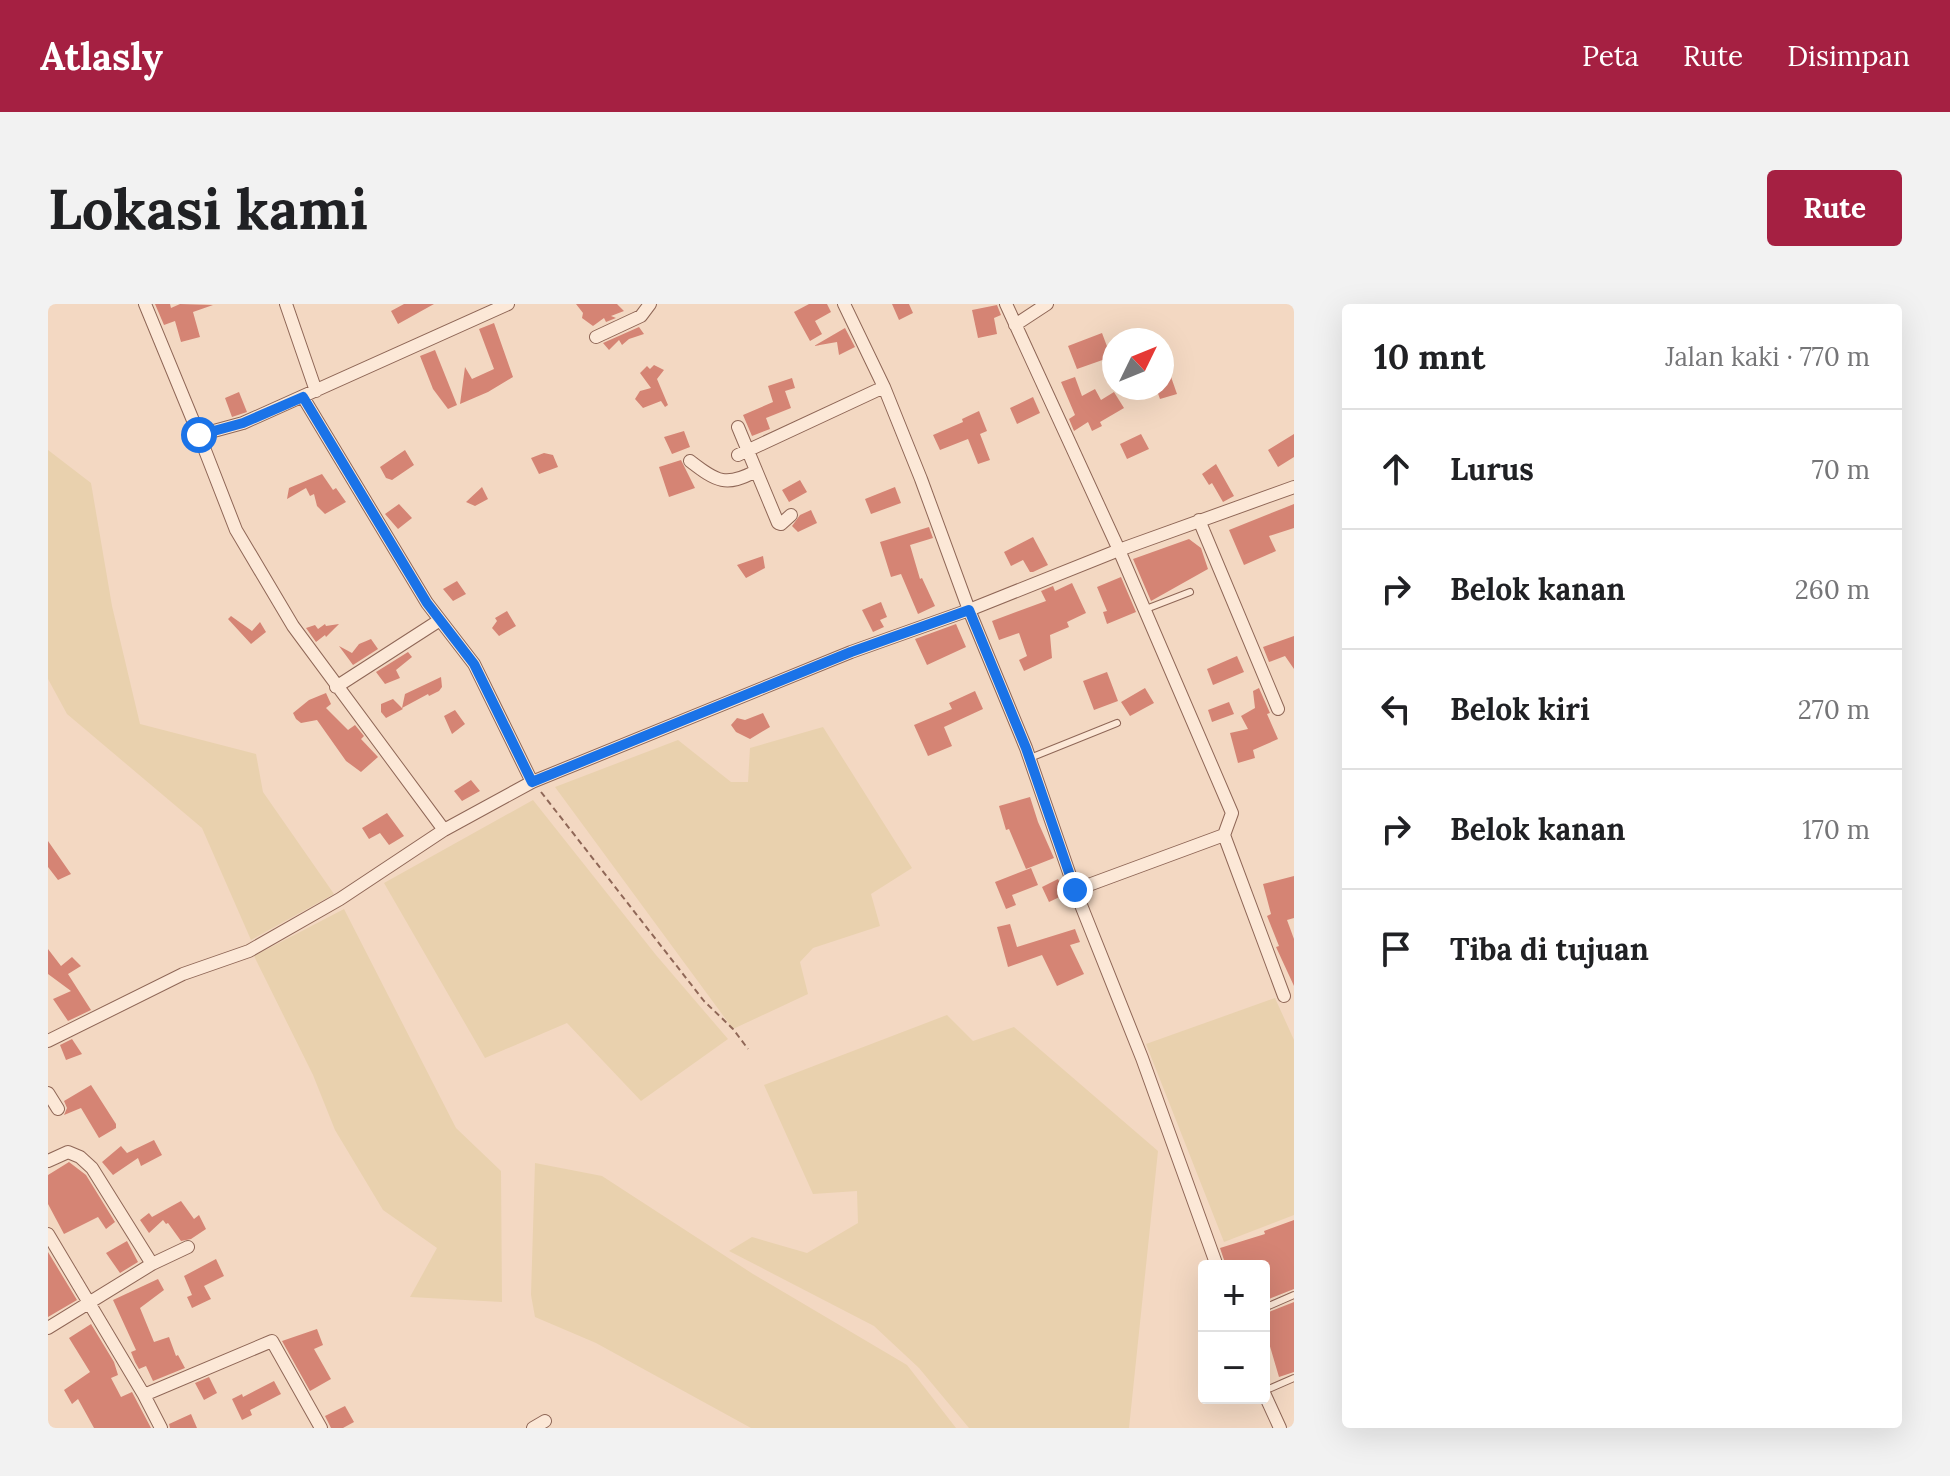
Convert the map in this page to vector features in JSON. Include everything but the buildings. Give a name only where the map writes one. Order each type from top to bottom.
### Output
[{"type":"street","points":[[145,304],[236,530],[293,626],[444,830]]},
{"type":"street","points":[[286,304],[316,391]]},
{"type":"street","points":[[199,435],[243,423],[508,304]]},
{"type":"street","points":[[596,337],[641,316],[650,304]]},
{"type":"street","points":[[844,304],[884,387],[969,610],[1030,758],[1075,890],[1142,1058],[1215,1260]]},
{"type":"street","points":[[1006,304],[1146,609],[1232,813],[1224,835],[1284,996]]},
{"type":"street","points":[[1015,325],[1047,304]]},
{"type":"street","points":[[743,453],[884,387]]},
{"type":"street","points":[[303,397],[440,620],[474,664],[532,782]]},
{"type":"street","points":[[738,427],[743,453],[756,471],[778,523],[781,524],[791,515]]},
{"type":"street","points":[[690,461],[722,482],[733,482],[756,471]]},
{"type":"street","points":[[48,1041],[183,974],[249,951],[340,899],[444,830],[532,782],[851,652],[1294,487]]},
{"type":"street","points":[[1199,520],[1278,709]]},
{"type":"street","points":[[336,687],[440,620]]},
{"type":"street","points":[[1075,890],[1224,835]]},
{"type":"street","points":[[48,1093],[58,1109]]},
{"type":"street","points":[[48,1161],[68,1152],[80,1157],[92,1168],[152,1264]]},
{"type":"street","points":[[48,1234],[161,1428]]},
{"type":"street","points":[[48,1328],[152,1264],[188,1247]]},
{"type":"street","points":[[144,1395],[272,1341],[321,1428]]},
{"type":"street","points":[[1269,1404],[1280,1428]]},
{"type":"lane","points":[[1146,609],[1190,592]]},
{"type":"lane","points":[[1030,758],[1117,723]]},
{"type":"lane","points":[[1270,1305],[1294,1295]]},
{"type":"lane","points":[[1270,1389],[1294,1378]]},
{"type":"path","points":[[532,782],[704,1001],[748,1049]]},
{"type":"shaded area","points":[[48,450],[91,483],[112,606],[140,724],[256,754],[263,792],[334,894],[251,940],[202,828],[67,714],[48,679]]},
{"type":"shaded area","points":[[823,727],[912,868],[871,894],[880,926],[813,948],[800,962],[808,994],[733,1029],[555,787],[678,740],[731,782],[748,782],[750,748]]},
{"type":"shaded area","points":[[533,800],[656,955],[728,1039],[641,1101],[567,1023],[485,1058],[384,883]]},
{"type":"shaded area","points":[[344,909],[456,1128],[501,1171],[502,1302],[410,1297],[437,1248],[383,1210],[335,1130],[313,1075],[254,956]]},
{"type":"shaded area","points":[[1275,998],[1294,1040],[1294,1215],[1224,1242],[1146,1044]]},
{"type":"shaded area","points":[[947,1015],[973,1041],[1014,1027],[1158,1151],[1129,1428],[969,1428],[919,1368],[874,1326],[729,1251],[752,1237],[807,1253],[858,1223],[857,1191],[813,1194],[764,1085]]},
{"type":"shaded area","points":[[535,1163],[602,1176],[753,1274],[907,1365],[956,1428],[751,1428],[596,1343],[535,1317],[531,1295]]},
{"type":"route","points":[[199,435],[243,423],[303,397],[427,603],[474,664],[532,782],[851,652],[969,610],[1026,748],[1075,890]]}]
